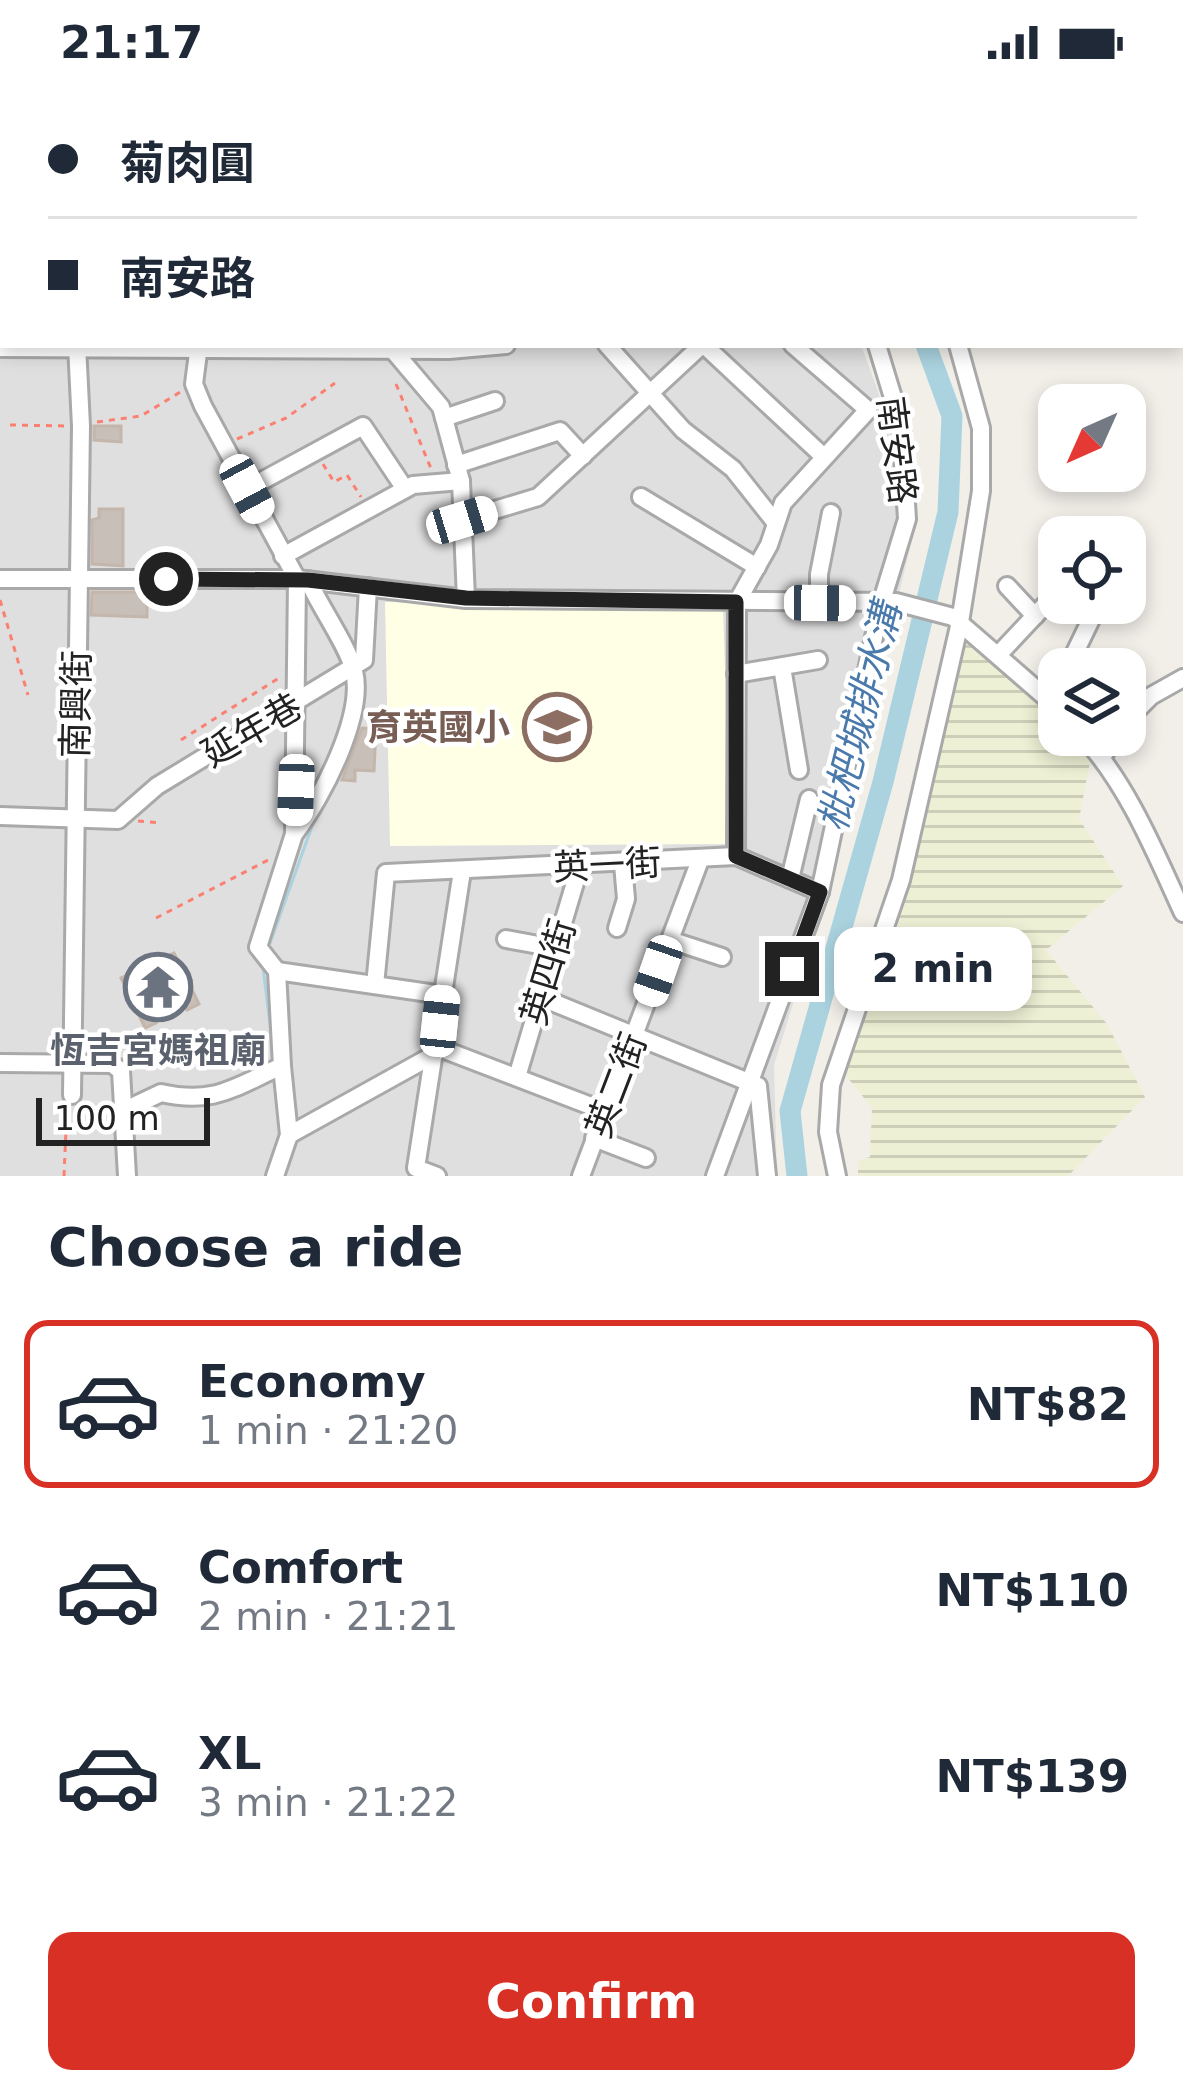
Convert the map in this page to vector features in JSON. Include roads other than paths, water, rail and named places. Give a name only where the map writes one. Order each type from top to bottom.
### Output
[{"type":"street","name":"南興街","points":[[72,1095],[81,424],[77,348]]},
{"type":"street","points":[[199,348],[194,384],[283,556],[354,668],[359,706],[291,842],[259,937],[261,956],[277,971],[443,994]]},
{"type":"street","points":[[344,348],[420,348]]},
{"type":"street","points":[[610,348],[682,430],[733,470],[775,522]]},
{"type":"street","points":[[462,520],[538,497],[700,348]]},
{"type":"street","points":[[706,348],[824,457]]},
{"type":"street","points":[[736,856],[736,602],[757,567],[783,503],[868,410],[796,348]]},
{"type":"street","name":"南安路","points":[[715,1176],[820,892],[907,519],[901,424],[878,348]]},
{"type":"street","points":[[837,1176],[829,1132],[831,1085],[892,914],[957,620],[984,460],[979,412],[959,348]]},
{"type":"street","points":[[392,349],[444,418],[458,473],[466,598]]},
{"type":"street","points":[[444,418],[496,400]]},
{"type":"street","points":[[247,489],[363,426],[406,489]]},
{"type":"street","points":[[283,556],[406,489],[560,431],[583,456]]},
{"type":"street","points":[[641,497],[757,567]]},
{"type":"street","points":[[820,603],[819,574],[831,513]]},
{"type":"street","points":[[0,579],[302,580],[466,598],[888,603],[957,620],[1038,688]]},
{"type":"street","points":[[291,842],[302,580]]},
{"type":"street","points":[[1007,586],[1035,616]]},
{"type":"street","points":[[354,668],[364,660],[368,587]]},
{"type":"street","points":[[999,654],[1038,613]]},
{"type":"street","points":[[736,674],[818,660]]},
{"type":"street","points":[[782,667],[799,770]]},
{"type":"street","name":"延年巷","points":[[74,818],[118,820],[157,786],[354,668]]},
{"type":"street","points":[[1146,700],[1183,679]]},
{"type":"street","points":[[1102,757],[1183,913]]},
{"type":"street","points":[[790,879],[808,799]]},
{"type":"street","points":[[0,816],[74,818]]},
{"type":"street","name":"英一街","points":[[375,985],[386,873],[736,856],[820,892]]},
{"type":"street","name":"英二街","points":[[581,1176],[700,860]]},
{"type":"street","points":[[617,928],[626,899],[623,864]]},
{"type":"street","name":"英四街","points":[[517,1077],[580,866]]},
{"type":"street","points":[[437,1176],[416,1168],[461,871]]},
{"type":"street","points":[[506,940],[555,948]]},
{"type":"street","points":[[670,940],[722,957]]},
{"type":"street","points":[[274,1176],[289,1135],[277,971]]},
{"type":"street","points":[[540,997],[758,1087],[767,1176]]},
{"type":"street","points":[[289,1135],[436,1051],[604,1111]]},
{"type":"street","points":[[0,1064],[112,1064],[121,1071],[128,1176]]},
{"type":"street","points":[[123,1111],[161,1093],[189,1101],[209,1098],[283,1066]]},
{"type":"street","points":[[594,1138],[646,1158]]},
{"type":"waterway","name":"枇杷城排水溝","points":[[797,1176],[790,1111],[883,782],[948,512],[952,416],[927,348]]},
{"type":"waterway","points":[[269,946],[315,818]]},
{"type":"waterway","points":[[263,967],[272,1041]]},
{"type":"place","name":"育英國小","points":[[557,727]]},
{"type":"place","name":"恆吉宮媽祖廟","points":[[158,987]]}]
